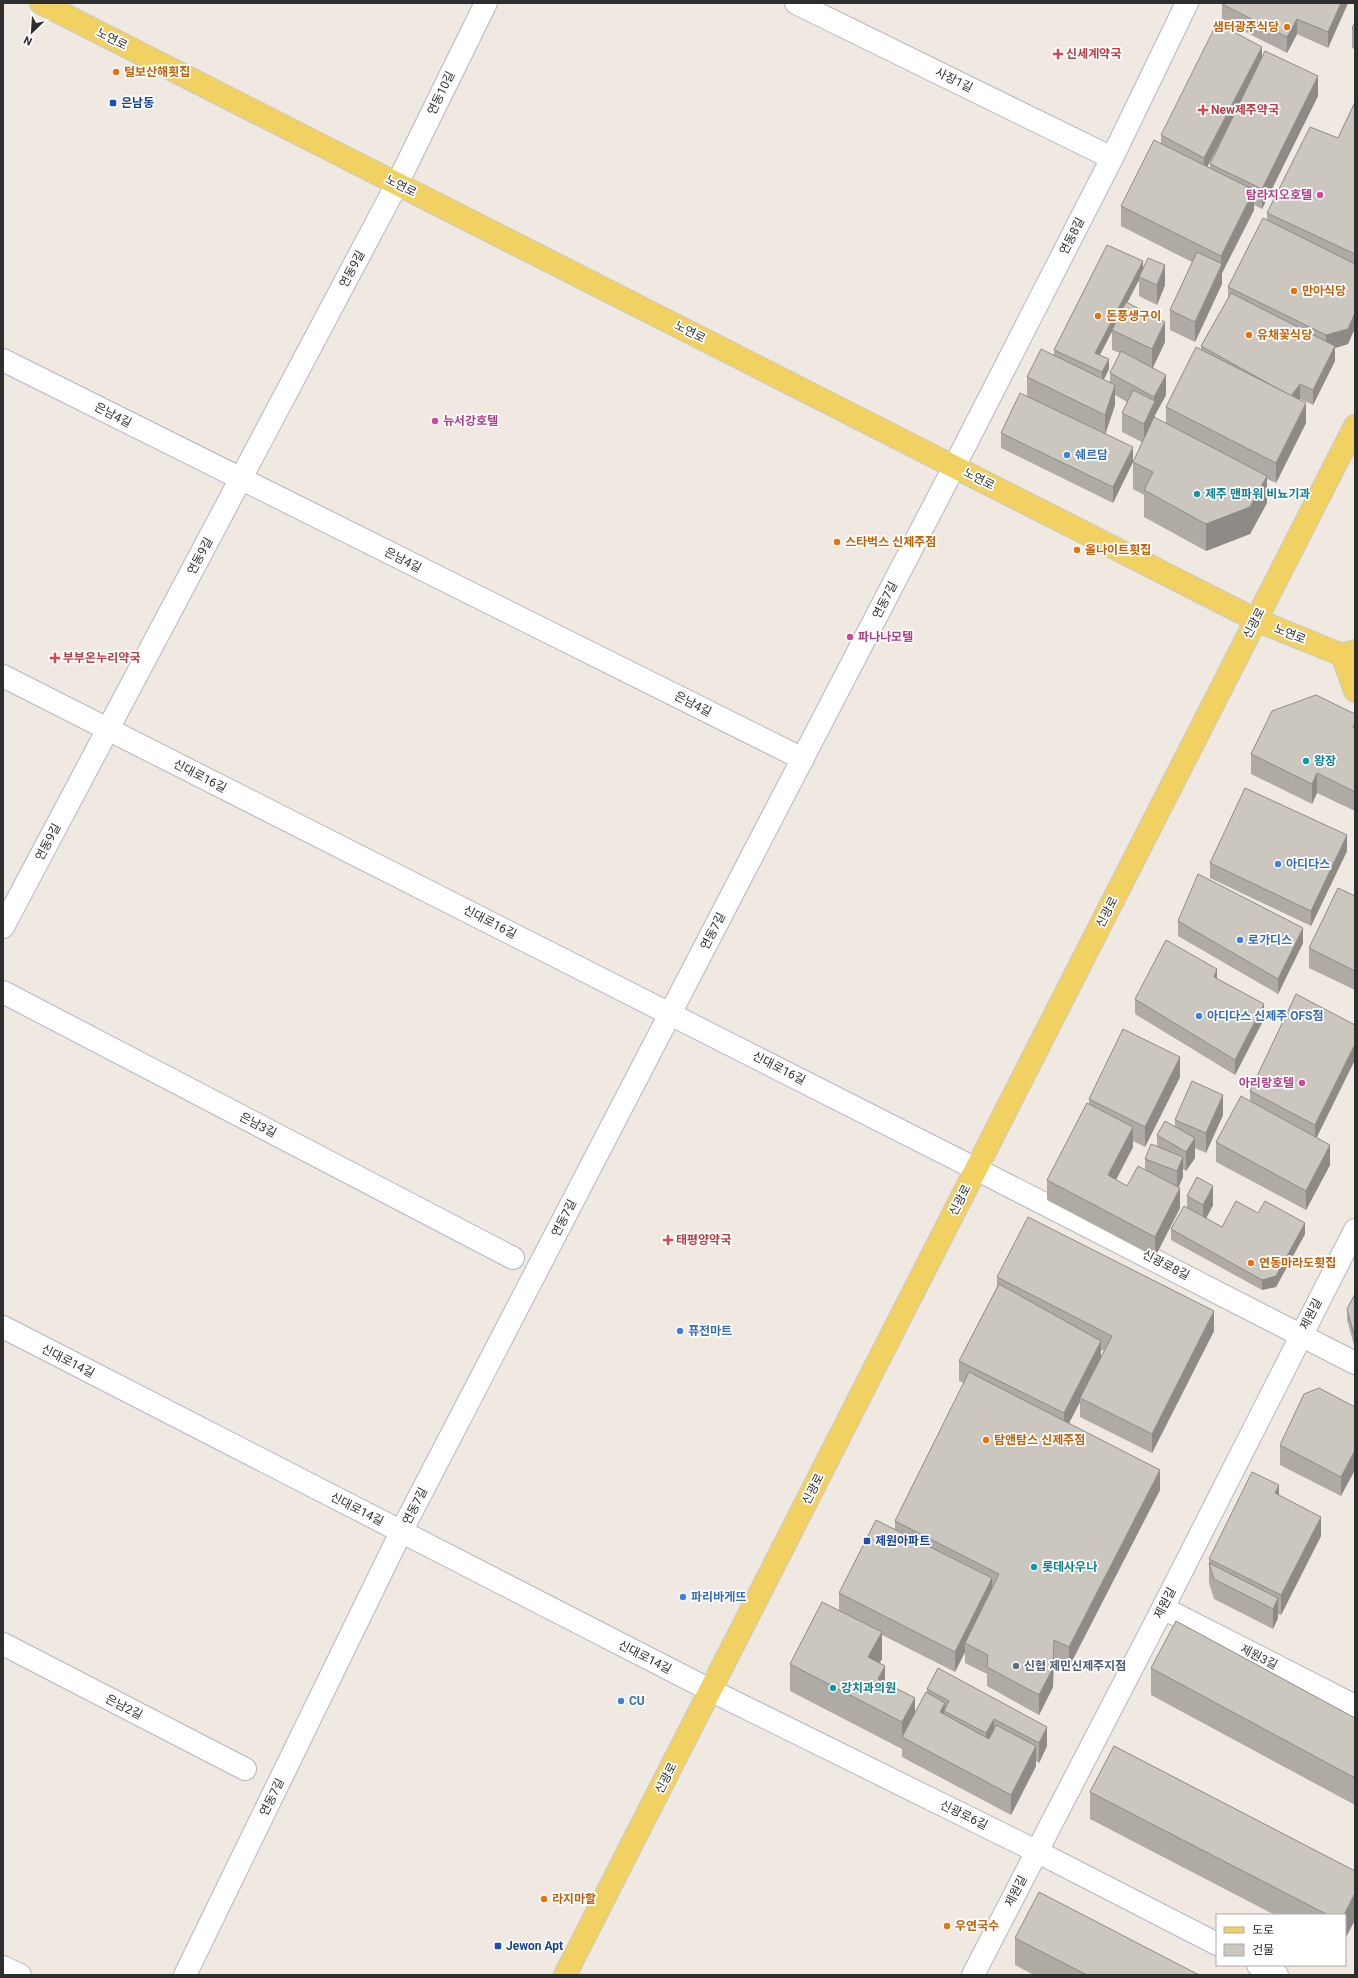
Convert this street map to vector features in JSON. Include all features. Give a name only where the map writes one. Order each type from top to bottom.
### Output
[{"type":"main road","name":"노연로","points":[[41,3],[1256,620],[1348,653],[1355,691]]},
{"type":"main road","name":"신광로","points":[[565,1975],[1355,426]]},
{"type":"street","name":"연동10길","points":[[397,184],[486,3]]},
{"type":"street","name":"사장1길","points":[[796,3],[1112,158]]},
{"type":"street","name":"연동8길","points":[[954,467],[1112,158],[1187,3]]},
{"type":"street","name":"연동9길","points":[[3,927],[397,184]]},
{"type":"street","name":"은남4길","points":[[3,360],[803,759]]},
{"type":"street","name":"연동7길","points":[[184,1975],[401,1532],[954,467]]},
{"type":"street","name":"신대로16길","points":[[3,676],[976,1168]]},
{"type":"street","name":"은남3길","points":[[3,992],[514,1258]]},
{"type":"street","name":"신광로8길","points":[[976,1168],[1355,1363]]},
{"type":"street","name":"제원길","points":[[973,1975],[1163,1608],[1355,1230]]},
{"type":"street","name":"신대로14길","points":[[3,1327],[710,1690]]},
{"type":"street","name":"제원3길","points":[[1163,1608],[1355,1706]]},
{"type":"street","name":"은남2길","points":[[3,1644],[245,1769]]},
{"type":"street","name":"신광로6길","points":[[710,1690],[1036,1851],[1216,1943]]},
{"type":"street","points":[[3,1966],[20,1975]]},
{"type":"street","points":[[1260,1966],[1277,1975]]},
{"type":"building","points":[[1222,3],[1341,3],[1328,32],[1297,19],[1287,37]]},
{"type":"building","points":[[1355,22],[1355,30],[1352,28]]},
{"type":"building","points":[[1217,23],[1262,47],[1204,158],[1161,135]]},
{"type":"building","points":[[1265,51],[1318,76],[1262,189],[1210,164]]},
{"type":"building","name":"탐라지오호텔","points":[[1355,102],[1355,254],[1267,213],[1310,127],[1338,138]]},
{"type":"building","points":[[1154,140],[1254,190],[1221,256],[1121,206]]},
{"type":"building","name":"만아식당","points":[[1263,218],[1355,264],[1355,313],[1348,329],[1326,335],[1228,287]]},
{"type":"building","name":"돈풍생구이","points":[[1107,245],[1143,261],[1095,353],[1109,359],[1102,372],[1054,350]]},
{"type":"building","points":[[1197,252],[1222,264],[1195,322],[1170,310]]},
{"type":"building","points":[[1148,258],[1165,265],[1157,285],[1139,277]]},
{"type":"building","name":"유채꽃식당","points":[[1231,293],[1335,346],[1313,390],[1300,384],[1291,396],[1201,346]]},
{"type":"building","points":[[1126,302],[1165,322],[1152,349],[1112,330]]},
{"type":"building","points":[[1196,347],[1306,403],[1276,463],[1166,407]]},
{"type":"building","points":[[1041,349],[1115,385],[1105,415],[1027,377]]},
{"type":"building","points":[[1121,351],[1166,375],[1154,397],[1110,373]]},
{"type":"building","points":[[1133,390],[1155,401],[1144,424],[1122,413]]},
{"type":"building","name":"쉐르담","points":[[1020,393],[1133,447],[1113,487],[1001,433]]},
{"type":"building","points":[[1154,417],[1267,476],[1250,507],[1206,524],[1144,490],[1153,472],[1133,462]]},
{"type":"building","name":"왕장","points":[[1316,695],[1355,714],[1355,723],[1353,727],[1355,728],[1355,792],[1317,773],[1312,784],[1251,754],[1272,711]]},
{"type":"building","name":"아디다스","points":[[1245,788],[1347,835],[1311,911],[1210,863]]},
{"type":"building","name":"로가디스","points":[[1198,874],[1303,928],[1278,979],[1178,921]]},
{"type":"building","points":[[1338,888],[1355,896],[1355,971],[1309,948]]},
{"type":"building","name":"아디다스 신제주 OFS점","points":[[1166,940],[1217,969],[1214,977],[1264,1004],[1235,1060],[1135,999]]},
{"type":"building","name":"아리랑호텔","points":[[1296,994],[1355,1025],[1355,1044],[1315,1125],[1250,1091]]},
{"type":"building","points":[[1123,1029],[1180,1057],[1145,1127],[1089,1099]]},
{"type":"building","points":[[1192,1081],[1223,1095],[1206,1133],[1175,1120]]},
{"type":"building","points":[[1241,1096],[1330,1145],[1306,1191],[1216,1142]]},
{"type":"building","points":[[1087,1103],[1133,1127],[1108,1175],[1127,1186],[1138,1166],[1180,1188],[1155,1237],[1047,1180]]},
{"type":"building","points":[[1165,1121],[1195,1138],[1186,1152],[1157,1135]]},
{"type":"building","points":[[1151,1144],[1183,1157],[1177,1171],[1145,1159]]},
{"type":"building","points":[[1197,1177],[1213,1186],[1203,1205],[1187,1196]]},
{"type":"building","name":"연동마라도횟집","points":[[1236,1201],[1258,1213],[1265,1201],[1305,1223],[1276,1276],[1262,1280],[1171,1229],[1184,1206],[1222,1227]]},
{"type":"building","points":[[1028,1217],[1214,1311],[1152,1434],[1080,1398],[1112,1336],[997,1277]]},
{"type":"building","points":[[999,1284],[1101,1341],[1064,1413],[959,1361]]},
{"type":"building","points":[[1355,1294],[1355,1335],[1347,1309]]},
{"type":"building","name":"롯데사우나","points":[[969,1372],[1160,1470],[1069,1647],[1054,1640],[1053,1668],[1039,1695],[987,1667],[988,1655],[965,1643],[999,1574],[895,1521]]},
{"type":"building","points":[[1319,1388],[1355,1407],[1355,1450],[1341,1477],[1280,1445],[1304,1394]]},
{"type":"building","points":[[1252,1472],[1279,1485],[1275,1493],[1321,1517],[1281,1595],[1209,1559]]},
{"type":"building","points":[[876,1520],[992,1578],[955,1652],[839,1593]]},
{"type":"building","points":[[1209,1563],[1278,1598],[1273,1609],[1214,1579]]},
{"type":"building","points":[[822,1602],[882,1632],[868,1657],[885,1666],[878,1679],[915,1698],[902,1722],[790,1664]]},
{"type":"building","points":[[1176,1621],[1355,1718],[1355,1778],[1151,1668]]},
{"type":"building","points":[[938,1668],[1047,1727],[1039,1743],[994,1719],[986,1733],[944,1711],[949,1701],[927,1689]]},
{"type":"building","points":[[926,1692],[945,1703],[940,1712],[989,1739],[996,1725],[1036,1746],[1011,1795],[902,1737]]},
{"type":"building","points":[[1114,1746],[1355,1871],[1355,1893],[1344,1914],[1326,1914],[1090,1792]]},
{"type":"building","points":[[1039,1892],[1199,1975],[1087,1975],[1015,1938]]},
{"type":"place","name":"샘터광주식당","points":[[1287,27]]},
{"type":"place","name":"신세계약국","points":[[1058,54]]},
{"type":"place","name":"털보산해횟집","points":[[116,72]]},
{"type":"place","name":"은남동","points":[[113,103]]},
{"type":"place","name":"New제주약국","points":[[1203,110]]},
{"type":"place","name":"탐라지오호텔","points":[[1320,195]]},
{"type":"place","name":"만아식당","points":[[1294,291]]},
{"type":"place","name":"돈풍생구이","points":[[1098,316]]},
{"type":"place","name":"유채꽃식당","points":[[1249,335]]},
{"type":"place","name":"뉴서강호텔","points":[[435,421]]},
{"type":"place","name":"쉐르담","points":[[1067,455]]},
{"type":"place","name":"제주 맨파워 비뇨기과","points":[[1197,494]]},
{"type":"place","name":"스타벅스 신제주점","points":[[837,542]]},
{"type":"place","name":"올나이트횟집","points":[[1077,550]]},
{"type":"place","name":"파나나모텔","points":[[850,637]]},
{"type":"place","name":"부부온누리약국","points":[[55,658]]},
{"type":"place","name":"왕장","points":[[1306,761]]},
{"type":"place","name":"아디다스","points":[[1278,864]]},
{"type":"place","name":"로가디스","points":[[1240,940]]},
{"type":"place","name":"아디다스 신제주 OFS점","points":[[1199,1016]]},
{"type":"place","name":"아리랑호텔","points":[[1302,1083]]},
{"type":"place","name":"태평양약국","points":[[668,1240]]},
{"type":"place","name":"연동마라도횟집","points":[[1251,1263]]},
{"type":"place","name":"퓨전마트","points":[[680,1331]]},
{"type":"place","name":"탐앤탐스 신제주점","points":[[986,1440]]},
{"type":"place","name":"제원아파트","points":[[867,1541]]},
{"type":"place","name":"롯데사우나","points":[[1034,1567]]},
{"type":"place","name":"파리바게뜨","points":[[683,1597]]},
{"type":"place","name":"신협 제민신제주지점","points":[[1016,1666]]},
{"type":"place","name":"강치과의원","points":[[833,1688]]},
{"type":"place","name":"CU","points":[[621,1701]]},
{"type":"place","name":"라지마할","points":[[544,1899]]},
{"type":"place","name":"우연국수","points":[[947,1926]]},
{"type":"place","name":"Jewon Apt","points":[[498,1946]]}]
